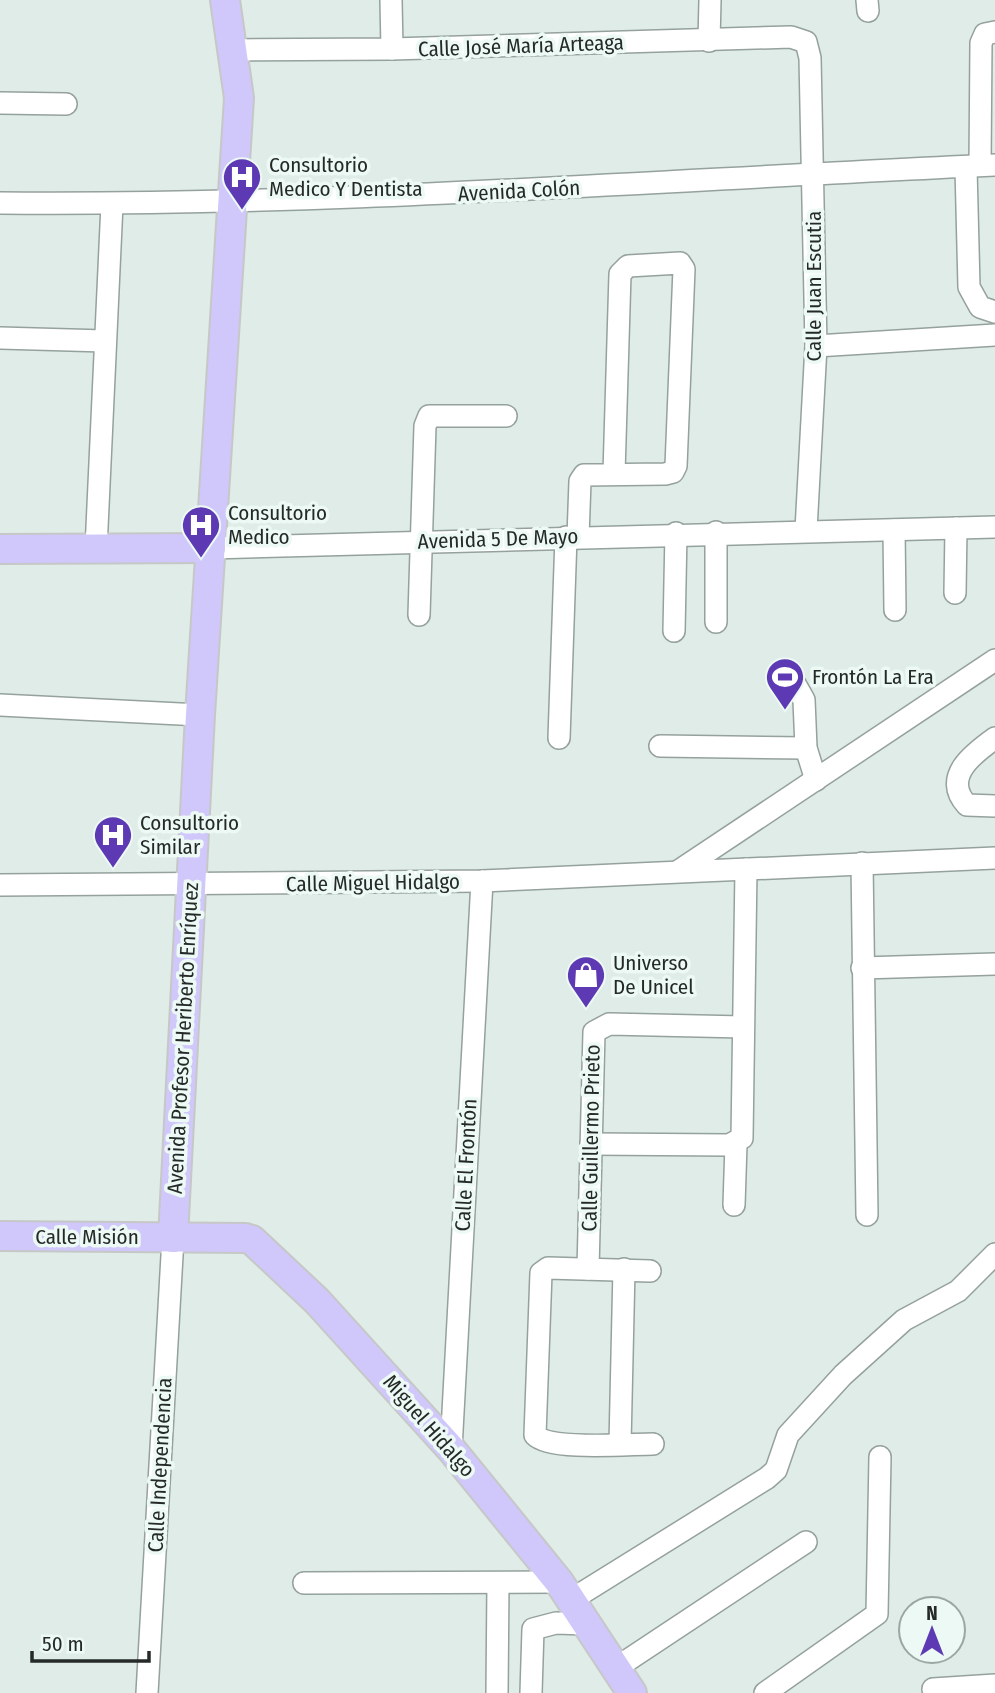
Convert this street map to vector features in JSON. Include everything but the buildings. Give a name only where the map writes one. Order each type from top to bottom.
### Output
[{"type":"main road","name":"Avenida Profesor Heriberto Enríquez","points":[[173,1238],[200,715],[239,98],[225,0]]},
{"type":"main road","name":"Avenida 5 De Mayo","points":[[0,549],[211,548]]},
{"type":"main road","name":"Calle Misión","points":[[0,1236],[173,1238]]},
{"type":"main road","name":"Miguel Hidalgo","points":[[173,1238],[245,1238],[257,1245],[317,1301],[450,1449],[565,1591],[632,1693]]},
{"type":"street","points":[[391,0],[391,49]]},
{"type":"street","points":[[709,41],[710,0]]},
{"type":"street","points":[[995,32],[985,34],[981,43],[980,166],[969,287],[980,307],[995,312]]},
{"type":"street","name":"Calle José María Arteaga","points":[[234,50],[391,49],[791,37],[806,42]]},
{"type":"street","name":"Calle Juan Escutia","points":[[806,42],[810,58],[814,175],[816,346],[806,530]]},
{"type":"street","points":[[0,103],[66,104]]},
{"type":"street","name":"Avenida Colón","points":[[0,203],[112,204],[511,192],[980,166]]},
{"type":"street","points":[[96,549],[112,204]]},
{"type":"street","points":[[559,737],[572,537],[581,478],[588,473],[665,474],[673,472],[676,466],[684,269],[680,263],[628,266],[620,274],[614,473]]},
{"type":"street","points":[[816,346],[995,335]]},
{"type":"street","points":[[0,338],[105,341]]},
{"type":"street","points":[[419,615],[425,426],[429,416],[506,416]]},
{"type":"street","name":"Avenida 5 De Mayo","points":[[211,548],[676,533],[995,527]]},
{"type":"street","points":[[955,593],[956,528]]},
{"type":"street","points":[[894,530],[895,610]]},
{"type":"street","points":[[716,532],[716,622]]},
{"type":"street","points":[[674,631],[676,533]]},
{"type":"street","points":[[680,870],[995,660]]},
{"type":"street","points":[[795,684],[804,700],[806,748],[816,780]]},
{"type":"street","points":[[0,705],[200,715]]},
{"type":"street","points":[[995,738],[966,760],[959,777],[961,794],[967,804],[995,806]]},
{"type":"street","points":[[660,746],[806,748]]},
{"type":"street","name":"Calle Miguel Hidalgo","points":[[0,885],[191,886],[482,881],[680,870],[995,858]]},
{"type":"street","points":[[862,863],[867,1216]]},
{"type":"street","points":[[734,1205],[740,1140],[746,869]]},
{"type":"street","name":"Calle El Frontón","points":[[450,1449],[482,881]]},
{"type":"street","points":[[862,968],[995,964]]},
{"type":"street","name":"Calle Guillermo Prieto","points":[[588,1269],[592,1038],[600,1026],[743,1027]]},
{"type":"street","points":[[592,1144],[740,1140]]},
{"type":"street","name":"Calle Independencia","points":[[147,1693],[173,1238]]},
{"type":"street","points":[[304,1583],[498,1583],[565,1591],[767,1478],[776,1470],[788,1435],[843,1375],[904,1320],[958,1291],[995,1254]]},
{"type":"street","points":[[650,1271],[548,1268],[539,1276],[535,1435],[545,1441],[559,1444],[653,1444]]},
{"type":"street","points":[[620,1444],[624,1269]]},
{"type":"street","points":[[765,1693],[877,1614],[880,1457]]},
{"type":"street","points":[[616,1668],[806,1542]]},
{"type":"street","points":[[497,1693],[498,1583]]},
{"type":"street","points":[[531,1693],[533,1629],[556,1623],[586,1624]]},
{"type":"street","points":[[933,1689],[995,1685]]},
{"type":"place","name":"Consultorio Medico Y Dentista","points":[[242,211]]},
{"type":"place","name":"Consultorio Medico","points":[[201,559]]},
{"type":"place","name":"Frontón La Era","points":[[785,711]]},
{"type":"place","name":"Consultorio Similar","points":[[113,869]]},
{"type":"place","name":"Universo De Unicel","points":[[586,1009]]}]
